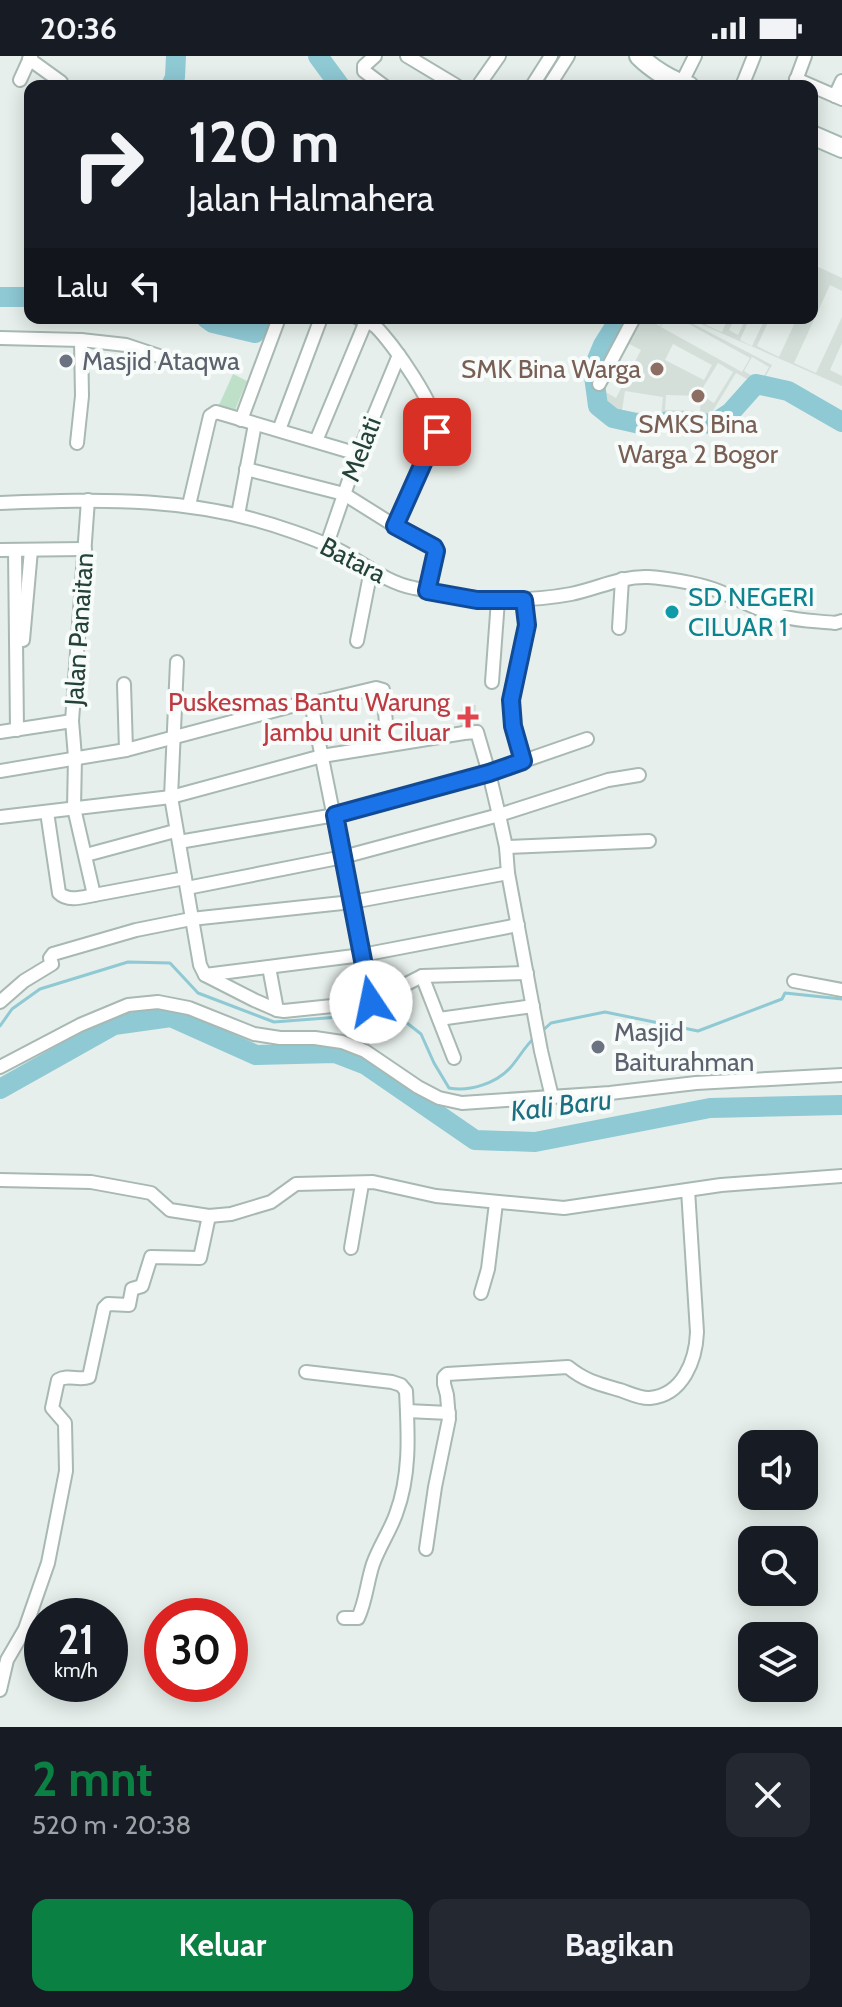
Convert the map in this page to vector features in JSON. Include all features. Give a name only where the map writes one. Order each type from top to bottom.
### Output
[{"type":"street","points":[[374,56],[364,66],[364,71],[376,80]]},
{"type":"street","points":[[407,56],[447,80]]},
{"type":"street","points":[[482,80],[498,56]]},
{"type":"street","points":[[536,80],[551,56]]},
{"type":"street","points":[[553,80],[568,56]]},
{"type":"street","points":[[639,56],[671,80]]},
{"type":"street","points":[[676,80],[695,56]]},
{"type":"street","points":[[744,80],[754,56]]},
{"type":"street","points":[[796,80],[805,56]]},
{"type":"street","points":[[20,80],[30,58],[58,80]]},
{"type":"street","points":[[818,90],[839,98],[842,81]]},
{"type":"street","points":[[818,138],[842,148]]},
{"type":"street","points":[[241,420],[277,324]]},
{"type":"street","points":[[279,430],[319,324]]},
{"type":"street","points":[[316,441],[360,324]]},
{"type":"street","points":[[373,324],[399,355],[438,425],[395,526]]},
{"type":"street","points":[[599,384],[631,324]]},
{"type":"street","points":[[0,338],[81,340],[126,345],[180,363]]},
{"type":"street","points":[[77,443],[82,396],[81,340]]},
{"type":"street","name":"Melati","points":[[327,544],[358,454],[399,355]]},
{"type":"street","points":[[189,505],[210,416],[216,412],[358,454]]},
{"type":"street","points":[[238,515],[255,424]]},
{"type":"street","points":[[246,469],[344,494],[434,547],[436,551],[427,591]]},
{"type":"street","name":"Batara","points":[[0,503],[88,500],[189,505],[277,526],[327,544],[395,582],[477,600],[524,600],[573,594],[622,579],[647,577],[712,588],[781,617],[835,623],[842,621]]},
{"type":"street","name":"Jalan Panaitan","points":[[88,500],[72,721],[74,808],[94,895]]},
{"type":"street","points":[[0,550],[85,549]]},
{"type":"street","points":[[15,550],[17,730]]},
{"type":"street","points":[[17,686],[31,550]]},
{"type":"street","points":[[357,641],[371,570]]},
{"type":"street","points":[[619,628],[622,579]]},
{"type":"street","points":[[492,682],[498,600]]},
{"type":"street","points":[[523,761],[513,726],[511,700],[527,625],[524,600]]},
{"type":"street","points":[[177,662],[171,797],[191,919],[200,965],[205,975],[254,1000],[284,1011],[371,1002],[422,976],[527,973]]},
{"type":"street","points":[[124,684],[126,750]]},
{"type":"street","points":[[0,771],[126,750],[303,703],[376,688],[383,690],[388,745]]},
{"type":"street","points":[[309,704],[335,815],[371,1002]]},
{"type":"street","points":[[0,732],[72,721]]},
{"type":"street","points":[[0,817],[171,797],[322,756],[477,732],[506,847],[508,873],[552,1097]]},
{"type":"street","points":[[86,855],[177,836],[335,815],[489,773],[587,739]]},
{"type":"street","points":[[47,812],[59,893],[69,899],[343,857],[499,815],[608,780],[639,775]]},
{"type":"street","points":[[506,847],[649,841]]},
{"type":"street","points":[[0,1002],[24,981],[50,966],[53,954],[136,930],[191,919],[352,902],[508,873]]},
{"type":"street","points":[[205,975],[362,955],[518,925]]},
{"type":"street","points":[[269,967],[277,1010]]},
{"type":"street","points":[[422,976],[454,1058]]},
{"type":"street","points":[[794,981],[842,990]]},
{"type":"street","points":[[0,1067],[128,1005],[158,1002],[189,1008],[254,1034],[342,1042],[365,1051],[439,1098],[462,1103],[610,1093],[696,1083],[842,1075]]},
{"type":"street","points":[[439,1019],[533,1006]]},
{"type":"street","points":[[0,1180],[91,1182],[151,1193],[170,1210],[209,1216],[231,1214],[271,1202],[296,1184],[373,1182],[436,1196],[564,1208],[721,1185],[842,1176]]},
{"type":"street","points":[[351,1248],[362,1184]]},
{"type":"street","points":[[426,1549],[449,1413],[444,1377],[450,1374],[568,1367],[585,1380],[648,1398],[666,1394],[684,1379],[692,1361],[697,1332],[688,1190]]},
{"type":"street","points":[[481,1293],[488,1269],[496,1203]]},
{"type":"street","points":[[0,1690],[7,1660],[25,1629],[48,1563],[66,1471],[65,1423],[52,1408],[58,1380],[63,1377],[89,1377],[104,1308],[108,1304],[129,1305],[132,1289],[142,1286],[151,1257],[200,1258],[209,1216]]},
{"type":"street","points":[[306,1372],[392,1382],[406,1391],[406,1471],[397,1512],[374,1563],[363,1608],[358,1618],[344,1618]]},
{"type":"street","points":[[407,1411],[449,1413]]},
{"type":"shaded area","points":[[818,267],[842,278],[842,291],[830,285],[818,311]]},
{"type":"shaded area","points":[[842,317],[842,343],[830,370],[842,376],[842,386],[701,324],[722,332],[725,324],[732,324],[729,330],[738,335],[743,324],[747,324],[740,340],[752,346],[763,324],[767,324],[757,346],[779,357],[794,324],[812,324],[794,363],[816,373]]},
{"type":"shaded area","name":"SMK Bina Warga","points":[[633,324],[662,324],[661,327],[742,372],[750,358],[689,324],[693,324],[772,365],[760,386],[736,373],[711,414],[657,423],[618,416],[593,402]],"holes":[[[627,343],[641,350],[616,398],[602,390]],[[673,344],[712,365],[704,380],[665,360]],[[752,357],[769,367],[761,381],[744,371]],[[718,363],[733,372],[714,403],[699,394]],[[625,391],[663,397],[661,416],[622,410]],[[666,395],[701,396],[700,411],[665,410]]]},
{"type":"shaded area","name":"Puskesmas Bantu Warung Jambu unit Ciluar","points":[[462,705],[476,705],[474,729],[460,729]]},
{"type":"green space","points":[[233,374],[247,381],[235,410],[219,405]]},
{"type":"waterway","points":[[174,80],[176,56]]},
{"type":"waterway","points":[[318,56],[336,80]]},
{"type":"waterway","points":[[0,297],[24,297]]},
{"type":"waterway","points":[[217,324],[255,333],[259,324]]},
{"type":"waterway","points":[[616,324],[593,369],[598,406],[613,418],[640,424],[674,421],[713,424],[731,412],[756,384],[788,391],[842,422]]},
{"type":"waterway","points":[[0,1026],[12,1009],[40,989],[128,962],[170,963],[198,993],[274,1022],[339,1017],[386,1018],[407,1023],[421,1034],[449,1088],[474,1087],[498,1078],[535,1037]]},
{"type":"waterway","points":[[541,1032],[551,1023],[605,1012],[698,1031],[782,999],[785,993],[842,999]]},
{"type":"waterway","name":"Kali Baru","points":[[0,1089],[114,1025],[171,1017],[256,1055],[335,1053],[366,1065],[475,1140],[535,1142],[710,1108],[842,1105]]},
{"type":"place","name":"Masjid Ataqwa","points":[[66,361]]},
{"type":"place","name":"SMK Bina Warga","points":[[657,369]]},
{"type":"place","name":"SMKS Bina Warga 2 Bogor","points":[[698,396]]},
{"type":"place","name":"SD NEGERI CILUAR 1","points":[[672,612]]},
{"type":"place","name":"Puskesmas Bantu Warung Jambu unit Ciluar","points":[[468,717]]},
{"type":"place","name":"Masjid Baiturahman","points":[[598,1047]]},
{"type":"route","points":[[371,1002],[335,815],[523,761],[513,726],[511,700],[527,625],[524,600],[477,600],[427,591],[436,551],[432,544],[395,526],[437,432]]}]
